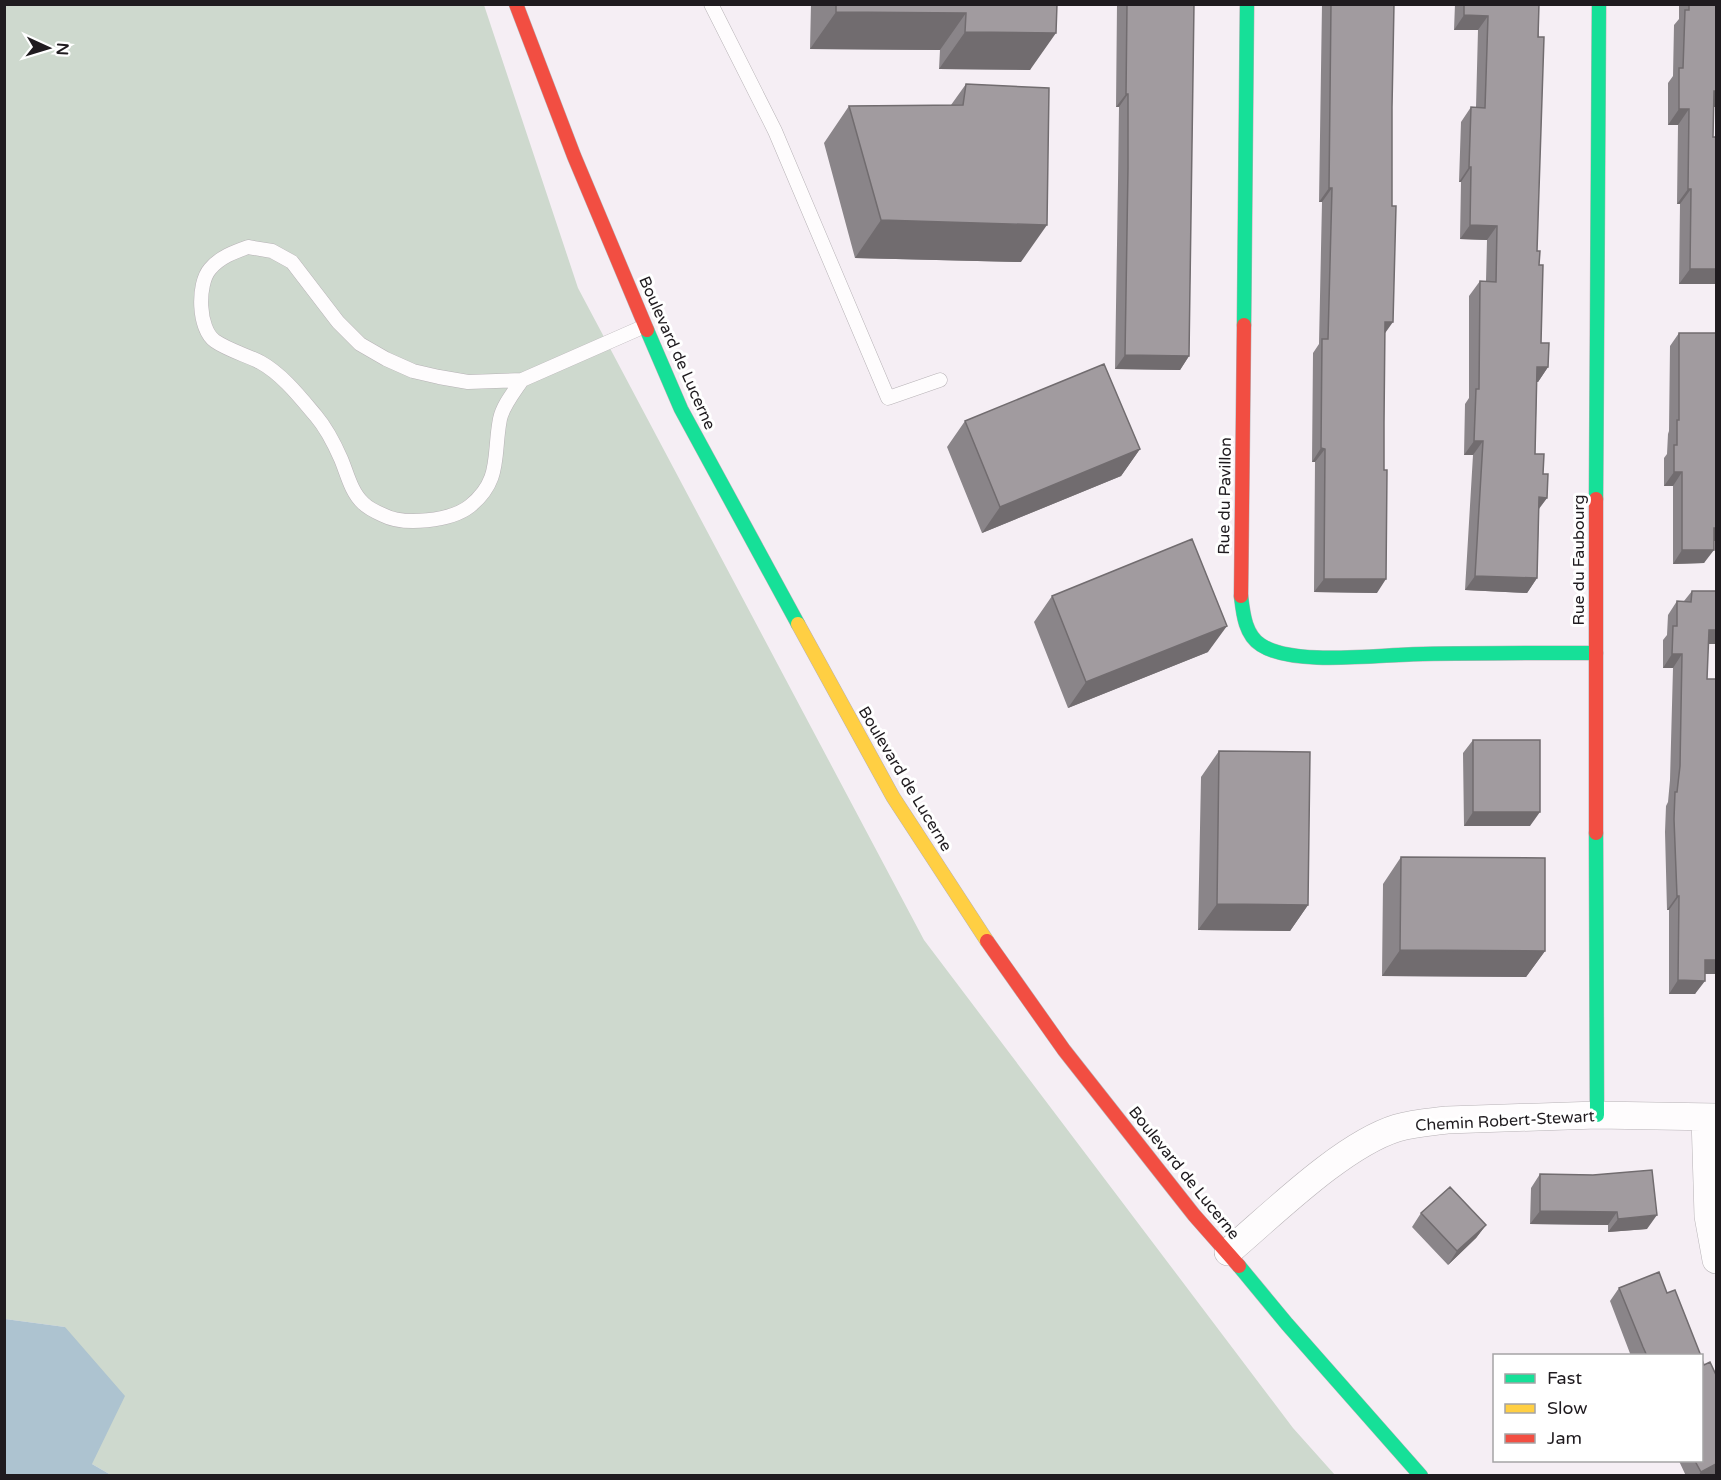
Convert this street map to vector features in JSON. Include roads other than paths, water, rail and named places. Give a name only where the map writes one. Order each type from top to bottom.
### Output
[{"type":"street","name":"Boulevard de Lucerne","points":[[516,4],[574,156],[681,409],[893,797],[969,915],[1064,1050],[1194,1215],[1421,1476]]},
{"type":"street","name":"Rue du Pavillon","points":[[1247,4],[1240,597],[1243,618],[1251,635],[1262,646],[1292,655],[1334,657],[1408,654],[1596,653]]},
{"type":"street","name":"Rue du Faubourg","points":[[1597,1115],[1596,653],[1599,4]]},
{"type":"street","name":"Chemin Robert-Stewart","points":[[1228,1252],[1341,1158],[1369,1141],[1396,1129],[1447,1120],[1597,1115],[1711,1117]]},
{"type":"street","points":[[1711,1117],[1708,1216],[1716,1260]]},
{"type":"lane","points":[[711,4],[775,131],[888,399],[940,380]]},
{"type":"lane","points":[[522,380],[509,398],[500,418],[495,471],[488,488],[468,507],[440,518],[412,521],[385,516],[362,502],[350,482],[326,429],[287,384],[262,363],[213,340],[204,323],[201,309],[202,288],[209,270],[226,254],[248,247],[272,251],[292,262],[338,322],[360,344],[413,371],[468,382],[522,380],[645,326]]},
{"type":"water","points":[[5,1319],[65,1327],[125,1396],[92,1464],[111,1475],[5,1475]]}]
